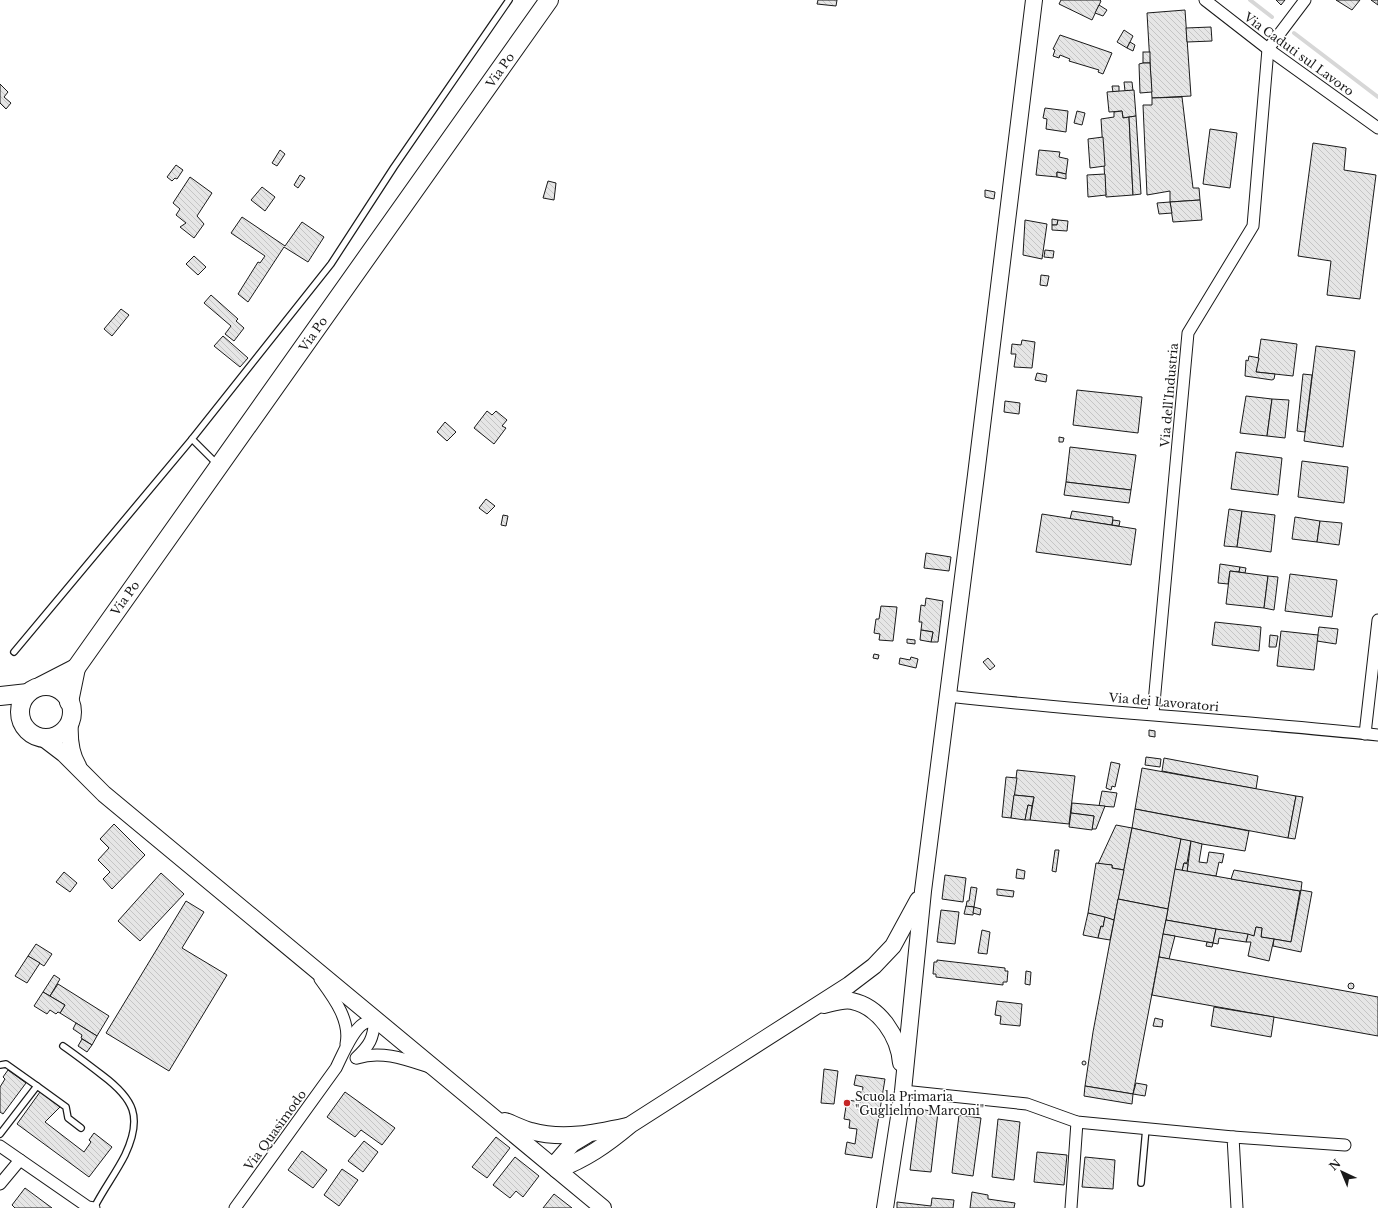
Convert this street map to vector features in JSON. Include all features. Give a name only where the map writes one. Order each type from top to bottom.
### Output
[{"type":"main road","name":"Via Po","points":[[69,702],[76,668],[549,0]]},
{"type":"main road","points":[[885,1208],[903,1091],[923,891],[1034,0]]},
{"type":"main road","name":"Via Po","points":[[35,690],[76,668]]},
{"type":"main road","points":[[0,696],[50,686],[59,690],[69,702],[71,711],[69,736],[74,759],[85,776]]},
{"type":"main road","points":[[21,720],[21,704],[35,690]]},
{"type":"main road","points":[[0,702],[21,720],[30,732],[43,738],[64,754],[104,794],[602,1208]]},
{"type":"main road","points":[[43,738],[59,734],[67,727],[70,721]]},
{"type":"main road","points":[[555,1168],[575,1163],[605,1146],[630,1125],[849,985],[874,966],[893,946],[923,891]]},
{"type":"main road","points":[[812,1008],[839,1001],[852,1001],[870,1009],[882,1019],[893,1036],[900,1056],[903,1091]]},
{"type":"main road","points":[[492,1116],[530,1131],[548,1134],[588,1134],[630,1125]]},
{"type":"main road","points":[[555,1168],[572,1144],[588,1134]]},
{"type":"street","name":"Via Caduti sul Lavoro","points":[[1205,0],[1268,49],[1378,128]]},
{"type":"street","points":[[1268,49],[1305,0]]},
{"type":"street","name":"Via dell'Industria","points":[[1152,714],[1188,333],[1253,226],[1268,49]]},
{"type":"street","points":[[1365,734],[1378,620]]},
{"type":"street","name":"Via dei Lavoratori","points":[[948,696],[1030,705],[1152,714],[1378,735]]},
{"type":"street","name":"Via Quasimodo","points":[[235,1208],[336,1068],[344,1049],[348,1034],[346,1022],[313,968]]},
{"type":"street","name":"Via Quasimodo","points":[[344,1049],[362,1024],[375,1020],[373,1037],[367,1048],[356,1058]]},
{"type":"street","name":"Via Quasimodo","points":[[336,1068],[368,1054],[383,1054],[406,1059],[436,1070]]},
{"type":"street","points":[[903,1091],[1027,1104],[1077,1122],[1233,1137],[1345,1145]]},
{"type":"street","points":[[1070,1208],[1077,1122]]},
{"type":"street","points":[[1233,1137],[1237,1208]]},
{"type":"street","points":[[0,1146],[89,1208]]},
{"type":"street","points":[[0,1184],[20,1160]]},
{"type":"lane","points":[[14,652],[192,439],[331,264],[394,167],[510,0]]},
{"type":"lane","points":[[192,439],[220,466]]},
{"type":"lane","points":[[63,1046],[115,1084],[133,1106],[135,1120],[132,1139],[120,1165],[89,1208]]},
{"type":"lane","points":[[0,1065],[6,1064],[66,1107],[68,1118],[81,1128]]},
{"type":"lane","points":[[0,1134],[37,1086]]},
{"type":"lane","points":[[1140,1183],[1146,1128]]},
{"type":"building","points":[[818,0],[837,0],[836,6],[817,4]]},
{"type":"building","points":[[1061,0],[1101,1],[1092,20],[1059,4]]},
{"type":"building","points":[[1276,0],[1285,0],[1281,5]]},
{"type":"building","points":[[1336,0],[1360,0],[1352,10]]},
{"type":"building","points":[[1371,0],[1378,0],[1378,5]]},
{"type":"building","points":[[1099,5],[1107,10],[1103,16],[1095,13]]},
{"type":"building","points":[[1185,10],[1191,96],[1152,98],[1147,13]]},
{"type":"building","points":[[1211,27],[1212,41],[1187,42],[1186,28]]},
{"type":"building","points":[[1124,30],[1133,36],[1127,48],[1117,42]]},
{"type":"building","points":[[1060,35],[1112,53],[1103,74],[1098,72],[1099,70],[1069,61],[1070,59],[1060,55],[1059,58],[1053,56],[1055,50],[1053,49]]},
{"type":"building","points":[[1130,42],[1135,45],[1133,51],[1127,48]]},
{"type":"building","points":[[1143,52],[1150,52],[1150,63],[1143,63]]},
{"type":"building","points":[[1150,63],[1152,92],[1140,93],[1139,64]]},
{"type":"building","points":[[1124,82],[1132,82],[1133,91],[1125,91]]},
{"type":"building","points":[[0,84],[8,92],[4,97],[11,103],[6,109],[0,103]]},
{"type":"building","points":[[1112,86],[1119,86],[1119,92],[1113,92]]},
{"type":"building","points":[[1134,90],[1136,116],[1123,118],[1122,111],[1109,112],[1107,92]]},
{"type":"building","points":[[1182,97],[1193,188],[1199,188],[1200,200],[1170,202],[1170,191],[1147,195],[1143,105],[1152,105],[1152,98]]},
{"type":"building","points":[[1045,108],[1068,111],[1066,132],[1046,129],[1047,119],[1043,118]]},
{"type":"building","points":[[1077,111],[1085,113],[1082,125],[1074,123]]},
{"type":"building","points":[[1122,111],[1123,118],[1129,117],[1133,195],[1106,197],[1101,119],[1114,117],[1114,112]]},
{"type":"building","points":[[1136,116],[1141,194],[1133,195],[1129,117]]},
{"type":"building","points":[[1210,129],[1237,133],[1230,188],[1203,184]]},
{"type":"building","points":[[1103,137],[1105,166],[1090,168],[1088,139]]},
{"type":"building","points":[[1313,143],[1346,148],[1344,170],[1376,175],[1360,299],[1327,295],[1331,261],[1298,256]]},
{"type":"building","points":[[280,150],[285,154],[277,166],[272,163]]},
{"type":"building","points":[[1039,150],[1060,152],[1059,157],[1068,159],[1066,174],[1057,172],[1057,177],[1036,175]]},
{"type":"building","points":[[176,165],[183,170],[177,179],[175,178],[172,181],[167,177]]},
{"type":"building","points":[[1057,172],[1066,174],[1066,179],[1057,177]]},
{"type":"building","points":[[1105,174],[1106,195],[1088,197],[1087,175]]},
{"type":"building","points":[[300,175],[305,178],[298,188],[294,185]]},
{"type":"building","points":[[190,177],[212,193],[197,216],[204,224],[194,238],[180,227],[186,223],[176,215],[180,209],[173,203]]},
{"type":"building","points":[[548,181],[556,183],[554,200],[543,198]]},
{"type":"building","points":[[262,187],[275,197],[265,211],[251,200]]},
{"type":"building","points":[[985,190],[995,192],[994,199],[985,197]]},
{"type":"building","points":[[1200,200],[1202,220],[1173,222],[1170,202]]},
{"type":"building","points":[[1170,202],[1172,213],[1159,214],[1157,203]]},
{"type":"building","points":[[242,217],[285,246],[302,222],[324,237],[308,262],[284,247],[248,302],[238,294],[258,262],[260,263],[265,256],[231,233]]},
{"type":"building","points":[[1052,219],[1058,220],[1057,225],[1052,225]]},
{"type":"building","points":[[1025,220],[1047,224],[1042,259],[1023,255]]},
{"type":"building","points":[[1058,220],[1068,221],[1067,231],[1052,230],[1052,225],[1057,225]]},
{"type":"building","points":[[1045,250],[1054,251],[1053,258],[1044,257]]},
{"type":"building","points":[[194,256],[206,267],[198,275],[186,264]]},
{"type":"building","points":[[1041,275],[1049,276],[1047,286],[1040,285]]},
{"type":"building","points":[[211,295],[238,319],[236,321],[244,328],[234,341],[225,334],[231,326],[204,303]]},
{"type":"building","points":[[121,309],[129,315],[112,336],[104,329]]},
{"type":"building","points":[[223,336],[248,358],[240,367],[214,346]]},
{"type":"building","points":[[1261,339],[1297,344],[1293,376],[1256,372]]},
{"type":"building","points":[[1022,340],[1035,342],[1032,368],[1014,367],[1016,354],[1011,354],[1012,344],[1021,345]]},
{"type":"building","points":[[1316,346],[1355,351],[1343,447],[1304,441]]},
{"type":"building","points":[[1249,356],[1259,358],[1256,372],[1275,374],[1274,379],[1272,380],[1245,376],[1246,360],[1248,361]]},
{"type":"building","points":[[1037,373],[1047,375],[1046,382],[1035,380]]},
{"type":"building","points":[[1303,374],[1312,375],[1305,432],[1297,431]]},
{"type":"building","points":[[1077,390],[1142,397],[1138,433],[1073,425]]},
{"type":"building","points":[[1246,396],[1272,399],[1267,436],[1240,433]]},
{"type":"building","points":[[1272,399],[1289,400],[1285,438],[1267,436]]},
{"type":"building","points":[[1005,401],[1020,403],[1019,414],[1004,412]]},
{"type":"building","points":[[487,411],[492,415],[496,411],[507,420],[502,426],[506,428],[494,444],[474,428]]},
{"type":"building","points":[[445,422],[456,432],[447,441],[437,432]]},
{"type":"building","points":[[1059,437],[1064,438],[1063,442],[1059,442]]},
{"type":"building","points":[[1070,447],[1136,455],[1131,490],[1066,482]]},
{"type":"building","points":[[1236,452],[1282,458],[1278,495],[1231,489]]},
{"type":"building","points":[[1302,461],[1348,467],[1344,503],[1298,497]]},
{"type":"building","points":[[1066,482],[1131,490],[1129,503],[1064,495]]},
{"type":"building","points":[[486,499],[495,506],[487,514],[479,508]]},
{"type":"building","points":[[1229,509],[1242,511],[1237,547],[1224,546]]},
{"type":"building","points":[[1072,511],[1113,517],[1112,525],[1070,519]]},
{"type":"building","points":[[1242,511],[1275,515],[1271,552],[1237,547]]},
{"type":"building","points":[[1042,514],[1136,529],[1131,565],[1036,552]]},
{"type":"building","points":[[503,515],[508,516],[506,526],[501,525]]},
{"type":"building","points":[[1295,517],[1320,521],[1317,542],[1292,539]]},
{"type":"building","points":[[1113,520],[1120,521],[1119,526],[1112,525]]},
{"type":"building","points":[[1320,521],[1342,523],[1339,545],[1317,542]]},
{"type":"building","points":[[926,553],[951,557],[949,571],[924,568]]},
{"type":"building","points":[[1220,564],[1240,567],[1239,572],[1230,571],[1228,584],[1218,583]]},
{"type":"building","points":[[1240,567],[1246,568],[1245,573],[1239,572]]},
{"type":"building","points":[[1230,571],[1268,576],[1264,608],[1226,604]]},
{"type":"building","points":[[1290,574],[1337,580],[1332,617],[1285,611]]},
{"type":"building","points":[[1268,576],[1278,577],[1274,610],[1264,608]]},
{"type":"building","points":[[926,598],[943,601],[938,642],[931,642],[933,632],[921,630],[922,622],[919,622],[921,605],[925,606]]},
{"type":"building","points":[[881,606],[897,607],[893,641],[879,640],[880,634],[874,633],[876,619],[879,619]]},
{"type":"building","points":[[1215,622],[1261,627],[1259,651],[1212,645]]},
{"type":"building","points":[[1319,627],[1338,629],[1336,644],[1317,641]]},
{"type":"building","points":[[921,630],[933,632],[931,642],[920,640]]},
{"type":"building","points":[[1281,631],[1318,635],[1314,670],[1277,666]]},
{"type":"building","points":[[1270,635],[1278,636],[1276,647],[1269,647]]},
{"type":"building","points":[[907,639],[915,640],[915,644],[907,643]]},
{"type":"building","points":[[874,654],[879,655],[878,659],[873,658]]},
{"type":"building","points":[[911,657],[918,659],[916,668],[899,664],[900,658],[910,660]]},
{"type":"building","points":[[988,658],[995,666],[990,670],[983,662]]},
{"type":"building","points":[[1149,730],[1155,731],[1155,737],[1149,736]]},
{"type":"building","points":[[1146,757],[1161,759],[1160,767],[1145,765]]},
{"type":"building","points":[[1164,758],[1258,776],[1256,789],[1162,771]]},
{"type":"building","points":[[1111,762],[1120,764],[1115,787],[1112,786],[1111,790],[1106,788]]},
{"type":"building","points":[[1142,768],[1296,796],[1288,838],[1135,809]]},
{"type":"building","points":[[1017,770],[1075,776],[1069,824],[1030,820],[1034,797],[1014,795]]},
{"type":"building","points":[[1006,777],[1017,778],[1011,818],[1002,817]]},
{"type":"building","points":[[1102,791],[1117,793],[1114,807],[1099,806]]},
{"type":"building","points":[[1014,795],[1034,797],[1032,806],[1028,805],[1025,820],[1011,818]]},
{"type":"building","points":[[1296,796],[1303,797],[1295,839],[1288,838]]},
{"type":"building","points":[[1072,803],[1105,806],[1096,829],[1092,829],[1094,816],[1071,813]]},
{"type":"building","points":[[1028,805],[1032,806],[1030,820],[1025,820]]},
{"type":"building","points":[[1135,809],[1249,831],[1245,851],[1202,844],[1132,828]]},
{"type":"building","points":[[1071,813],[1094,816],[1092,830],[1069,827]]},
{"type":"building","points":[[114,824],[145,855],[112,889],[103,879],[110,872],[98,860],[109,848],[100,839]]},
{"type":"building","points":[[1116,825],[1132,828],[1124,870],[1112,868],[1112,865],[1098,864]]},
{"type":"building","points":[[1132,828],[1181,839],[1168,909],[1118,899]]},
{"type":"building","points":[[1181,839],[1191,841],[1187,863],[1184,863],[1182,871],[1175,869]]},
{"type":"building","points":[[1191,841],[1202,844],[1199,862],[1207,863],[1209,852],[1224,854],[1222,863],[1219,862],[1216,876],[1187,872]]},
{"type":"building","points":[[1055,850],[1059,850],[1056,872],[1052,871]]},
{"type":"building","points":[[1096,863],[1112,865],[1112,868],[1124,870],[1114,920],[1088,913]]},
{"type":"building","points":[[1184,863],[1188,864],[1187,872],[1182,871]]},
{"type":"building","points":[[1017,869],[1025,871],[1024,879],[1016,878]]},
{"type":"building","points":[[1175,869],[1300,891],[1291,942],[1261,937],[1262,928],[1256,927],[1254,936],[1166,920]]},
{"type":"building","points":[[1234,870],[1302,882],[1301,890],[1231,879]]},
{"type":"building","points":[[64,872],[77,883],[70,892],[56,882]]},
{"type":"building","points":[[161,873],[184,894],[140,941],[118,921]]},
{"type":"building","points":[[945,875],[966,878],[963,902],[942,899]]},
{"type":"building","points":[[971,887],[977,888],[974,907],[966,907],[967,901],[969,901]]},
{"type":"building","points":[[997,889],[1014,891],[1013,897],[997,895]]},
{"type":"building","points":[[1301,890],[1312,892],[1301,952],[1273,946],[1274,939],[1291,942]]},
{"type":"building","points":[[1118,899],[1168,909],[1133,1094],[1085,1086],[1093,1032]]},
{"type":"building","points":[[186,901],[204,912],[182,948],[227,975],[169,1071],[106,1033]]},
{"type":"building","points":[[966,906],[974,907],[973,915],[964,914]]},
{"type":"building","points":[[974,907],[981,909],[980,915],[973,913]]},
{"type":"building","points":[[941,910],[959,912],[955,944],[937,942]]},
{"type":"building","points":[[1088,913],[1105,917],[1103,927],[1101,926],[1098,938],[1083,935]]},
{"type":"building","points":[[1105,917],[1114,920],[1110,940],[1098,938],[1101,926],[1103,927]]},
{"type":"building","points":[[1166,920],[1216,929],[1213,943],[1163,934]]},
{"type":"building","points":[[1256,927],[1262,928],[1261,937],[1274,939],[1269,961],[1248,956],[1251,942],[1246,942],[1248,934],[1254,936]]},
{"type":"building","points":[[1216,929],[1248,934],[1246,942],[1219,938],[1218,944],[1213,943]]},
{"type":"building","points":[[982,930],[990,932],[987,954],[978,953]]},
{"type":"building","points":[[1163,934],[1175,936],[1169,959],[1159,957]]},
{"type":"building","points":[[1207,942],[1213,943],[1212,947],[1206,946]]},
{"type":"building","points":[[36,944],[52,954],[44,966],[28,956]]},
{"type":"building","points":[[28,956],[40,963],[27,983],[15,976]]},
{"type":"building","points":[[1159,957],[1378,997],[1378,1036],[1152,995]]},
{"type":"building","points":[[937,960],[1005,968],[1005,971],[1008,971],[1007,982],[1003,982],[1003,985],[936,977],[936,974],[933,974],[934,962],[937,962]]},
{"type":"building","points":[[1026,971],[1031,972],[1030,985],[1025,984]]},
{"type":"building","points":[[54,975],[60,979],[50,996],[43,992]]},
{"type":"building","points":[[1351,983],[1354,986],[1351,989],[1348,986]]},
{"type":"building","points":[[58,984],[109,1016],[97,1036],[60,1013],[65,1005],[50,996]]},
{"type":"building","points":[[43,992],[65,1005],[60,1013],[58,1012],[56,1014],[50,1010],[47,1014],[34,1006]]},
{"type":"building","points":[[997,1001],[1022,1004],[1020,1026],[1000,1024],[1001,1016],[995,1015]]},
{"type":"building","points":[[1214,1007],[1274,1017],[1271,1037],[1211,1026]]},
{"type":"building","points":[[1155,1018],[1163,1020],[1162,1027],[1153,1026]]},
{"type":"building","points":[[76,1023],[97,1036],[92,1045],[81,1038],[82,1035],[73,1029]]},
{"type":"building","points":[[82,1039],[92,1045],[87,1052],[78,1046]]},
{"type":"building","points":[[1082,1061],[1086,1061],[1086,1065],[1082,1065]]},
{"type":"building","points":[[824,1069],[838,1071],[834,1104],[821,1103]]},
{"type":"building","points":[[8,1070],[26,1083],[3,1114],[0,1112],[0,1087],[5,1079],[3,1077]]},
{"type":"building","points":[[856,1075],[885,1079],[872,1158],[845,1154],[847,1142],[855,1144],[857,1129],[849,1128],[850,1120],[844,1119],[847,1100],[861,1102],[863,1087],[854,1085]]},
{"type":"building","points":[[1136,1083],[1147,1085],[1145,1096],[1133,1094]]},
{"type":"building","points":[[1085,1086],[1133,1094],[1132,1104],[1084,1096]]},
{"type":"building","points":[[40,1092],[60,1107],[45,1122],[84,1152],[91,1142],[89,1140],[94,1133],[112,1147],[89,1177],[17,1124]]},
{"type":"building","points":[[345,1092],[395,1128],[382,1145],[361,1130],[355,1137],[327,1117]]},
{"type":"building","points":[[918,1109],[938,1112],[931,1172],[910,1170]]},
{"type":"building","points":[[959,1115],[981,1118],[973,1176],[952,1173]]},
{"type":"building","points":[[998,1119],[1020,1122],[1014,1180],[992,1177]]},
{"type":"building","points":[[496,1137],[510,1148],[487,1178],[472,1167]]},
{"type":"building","points":[[364,1141],[378,1152],[363,1172],[348,1161]]},
{"type":"building","points":[[302,1151],[327,1170],[313,1188],[288,1170]]},
{"type":"building","points":[[1037,1152],[1067,1155],[1064,1185],[1034,1182]]},
{"type":"building","points":[[515,1157],[539,1176],[523,1197],[516,1191],[510,1198],[493,1185]]},
{"type":"building","points":[[1085,1157],[1115,1160],[1113,1189],[1082,1187]]},
{"type":"building","points":[[342,1169],[358,1180],[339,1206],[324,1195]]},
{"type":"building","points":[[25,1188],[52,1208],[15,1208],[12,1205]]},
{"type":"building","points":[[972,1192],[988,1195],[988,1199],[1015,1203],[1014,1208],[970,1208]]},
{"type":"building","points":[[554,1194],[572,1208],[543,1208]]},
{"type":"building","points":[[932,1198],[954,1200],[953,1208],[897,1208],[897,1202],[931,1206]]},
{"type":"waterway","points":[[1250,0],[1272,17]]},
{"type":"waterway","points":[[1294,33],[1378,97]]},
{"type":"place","name":"Scuola Primaria \"Guglielmo Marconi\"","points":[[847,1103]]}]
